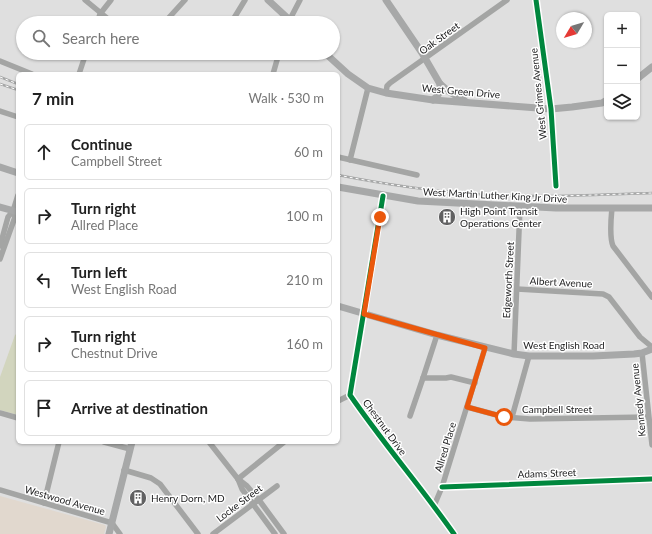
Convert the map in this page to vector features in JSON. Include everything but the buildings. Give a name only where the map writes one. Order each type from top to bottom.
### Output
[{"type":"main road","points":[[268,0],[284,16]]},
{"type":"main road","points":[[386,0],[440,84],[448,91],[466,102]]},
{"type":"main road","name":"West Green Drive","points":[[333,60],[348,74],[368,88],[386,93],[433,100],[551,109],[604,102]]},
{"type":"main road","points":[[640,77],[652,67]]},
{"type":"main road","points":[[433,100],[441,91],[440,84]]},
{"type":"main road","points":[[0,167],[16,173]]},
{"type":"main road","name":"West Martin Luther King Jr Drive","points":[[340,187],[418,201],[520,207],[652,208]]},
{"type":"main road","points":[[0,207],[16,211]]},
{"type":"main road","name":"West English Road","points":[[340,307],[485,348],[529,356],[593,356],[642,353],[652,348]]},
{"type":"main road","points":[[109,534],[131,446]]},
{"type":"street","points":[[85,0],[103,16]]},
{"type":"street","points":[[100,14],[111,0]]},
{"type":"street","points":[[170,16],[185,0]]},
{"type":"street","points":[[235,16],[245,0]]},
{"type":"street","points":[[293,16],[300,0]]},
{"type":"street","name":"Oak Street","points":[[386,93],[387,86],[390,83],[507,0]]},
{"type":"street","name":"West Grimes Avenue","points":[[536,0],[551,109],[556,186]]},
{"type":"street","points":[[80,72],[84,60]]},
{"type":"street","points":[[274,72],[277,60]]},
{"type":"street","points":[[0,62],[27,72]]},
{"type":"street","points":[[350,160],[368,88]]},
{"type":"street","points":[[0,111],[16,116]]},
{"type":"street","points":[[340,158],[418,175]]},
{"type":"street","name":"Chestnut Drive","points":[[383,196],[350,395],[454,534]]},
{"type":"street","name":"Edgeworth Street","points":[[514,354],[520,207]]},
{"type":"street","points":[[612,208],[611,230],[613,246],[652,297]]},
{"type":"street","points":[[0,246],[8,217],[16,211]]},
{"type":"street","points":[[0,259],[16,211]]},
{"type":"street","name":"Albert Avenue","points":[[517,289],[603,294],[609,297],[640,337],[652,348]]},
{"type":"street","points":[[410,416],[437,335]]},
{"type":"street","name":"Allred Place","points":[[434,506],[442,487],[485,348]]},
{"type":"street","name":"Kennedy Avenue","points":[[642,353],[652,445]]},
{"type":"street","points":[[512,418],[529,356]]},
{"type":"street","points":[[423,378],[451,377],[475,383]]},
{"type":"street","points":[[340,400],[350,395]]},
{"type":"street","name":"Campbell Street","points":[[467,407],[512,418],[545,419],[648,417]]},
{"type":"street","points":[[0,412],[16,417]]},
{"type":"street","points":[[44,503],[59,444]]},
{"type":"street","points":[[118,444],[131,446]]},
{"type":"street","points":[[211,444],[238,479],[247,486],[259,500],[284,534]]},
{"type":"street","points":[[238,479],[282,444]]},
{"type":"street","points":[[124,470],[151,478],[160,484],[198,534]]},
{"type":"street","points":[[238,479],[242,489],[275,534]]},
{"type":"street","name":"Adams Street","points":[[442,487],[652,479]]},
{"type":"street","name":"Locke Street","points":[[213,534],[277,486]]},
{"type":"street","name":"Westwood Avenue","points":[[0,490],[112,523],[120,534]]},
{"type":"shaded area","points":[[0,496],[105,525],[106,527],[104,534],[0,534]]},
{"type":"green space","points":[[16,334],[16,414],[0,410],[0,377]]},
{"type":"railway","points":[[0,77],[16,83]]},
{"type":"railway","points":[[0,84],[16,89]]},
{"type":"railway","points":[[340,175],[407,187],[476,194],[542,196],[652,193]]},
{"type":"cycle path","points":[[536,0],[551,109],[556,186]]},
{"type":"cycle path","points":[[383,196],[350,395],[454,534]]},
{"type":"cycle path","points":[[442,487],[652,479]]},
{"type":"place","name":"High Point Transit Operations Center","points":[[447,217]]},
{"type":"place","name":"Henry Dorn, MD","points":[[138,498]]},
{"type":"route","points":[[380,217],[364,314],[485,348],[467,407],[504,417]]}]
